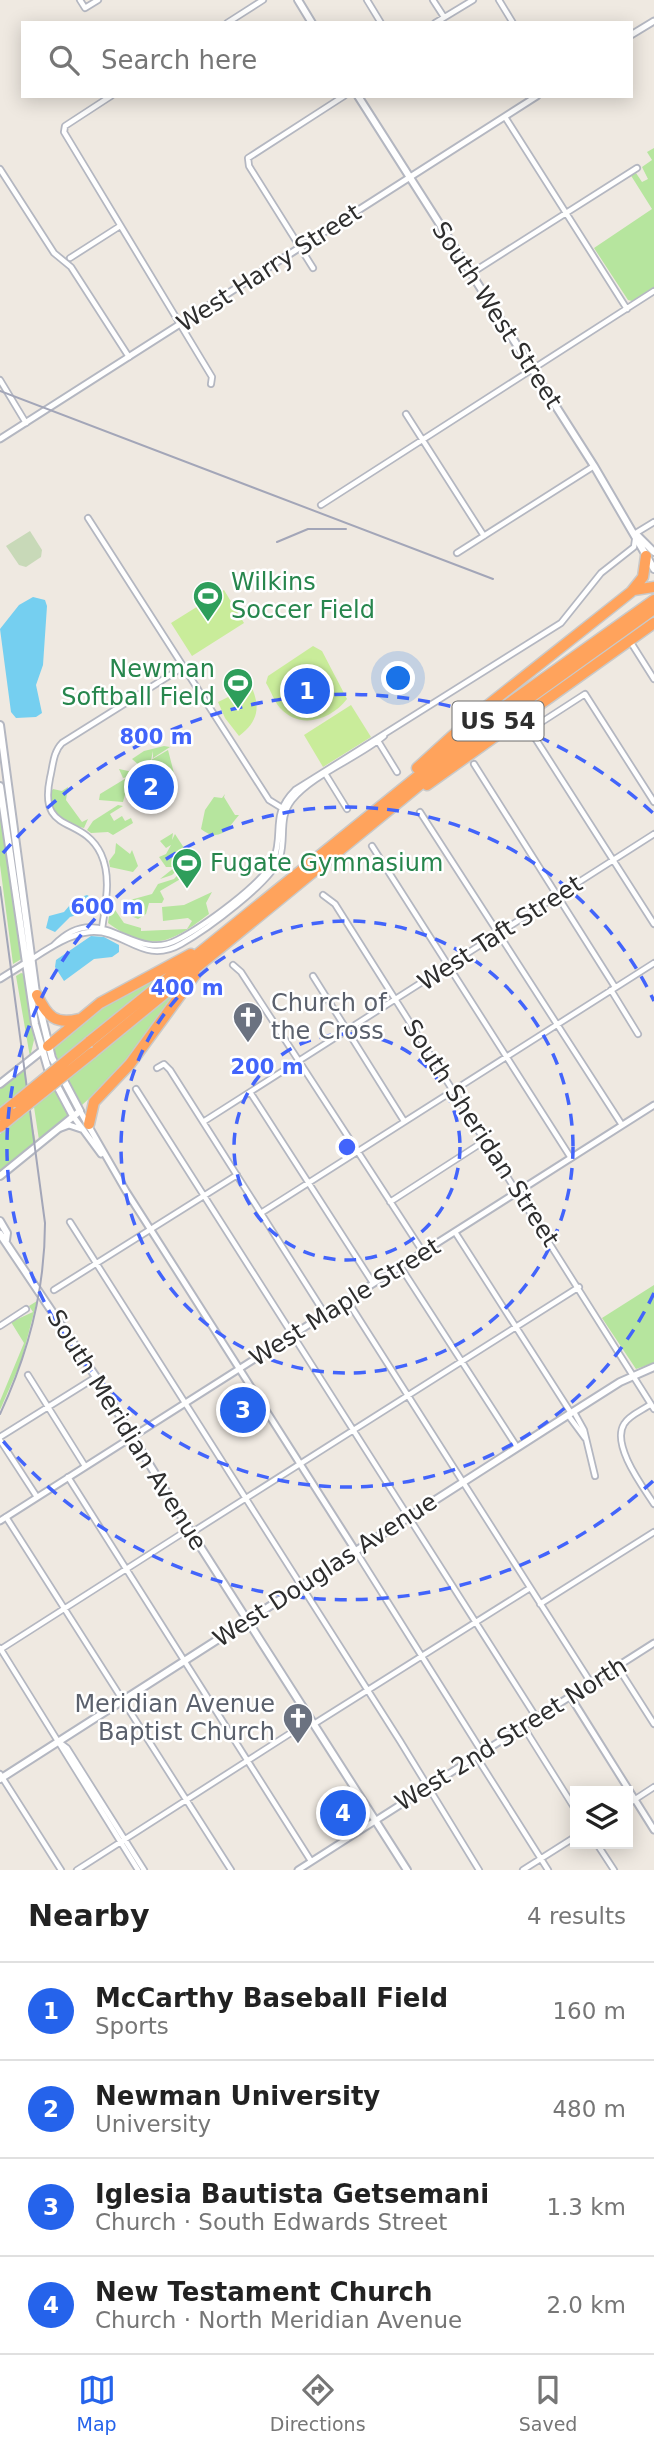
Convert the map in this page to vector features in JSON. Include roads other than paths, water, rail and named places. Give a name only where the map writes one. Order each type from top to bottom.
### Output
[{"type":"highway","points":[[387,801],[461,726],[631,592],[643,577],[650,554]]},
{"type":"highway","points":[[631,592],[654,587]]},
{"type":"highway","name":"US 54","points":[[0,1115],[234,936],[499,720],[654,600]]},
{"type":"highway","name":"US 54","points":[[0,1127],[221,936],[501,709],[636,616],[654,609]]},
{"type":"highway","points":[[365,830],[654,624]]},
{"type":"highway","points":[[45,1049],[114,994],[221,936]]},
{"type":"highway","points":[[85,1126],[92,1105],[130,1064],[191,978],[234,936]]},
{"type":"highway","points":[[37,995],[52,1018],[62,1022],[80,1019]]},
{"type":"highway","points":[[76,1113],[102,1093]]},
{"type":"main road","points":[[298,0],[311,21]]},
{"type":"main road","name":"South West Street","points":[[359,98],[650,554],[654,569]]},
{"type":"main road","points":[[0,725],[45,1049]]},
{"type":"main road","points":[[0,786],[25,963],[45,1049],[76,1113],[0,1176]]},
{"type":"main road","points":[[0,1084],[45,1049]]},
{"type":"main road","name":"South Meridian Avenue","points":[[0,1221],[7,1233],[3,1242]]},
{"type":"main road","name":"South Meridian Avenue","points":[[0,1234],[96,1377],[190,1531],[407,1870]]},
{"type":"main road","name":"West Douglas Avenue","points":[[1,1777],[570,1413],[634,1375],[654,1367]]},
{"type":"street","points":[[80,0],[85,8],[98,0]]},
{"type":"street","points":[[230,21],[263,0]]},
{"type":"street","points":[[367,0],[380,21]]},
{"type":"street","points":[[432,0],[444,17]]},
{"type":"street","points":[[438,21],[472,0]]},
{"type":"street","points":[[499,0],[512,21]]},
{"type":"street","points":[[633,34],[654,21]]},
{"type":"street","points":[[108,98],[65,126],[64,132],[212,377],[211,384]]},
{"type":"street","points":[[313,268],[247,160],[253,153],[341,98]]},
{"type":"street","name":"West Harry Street","points":[[0,439],[534,98]]},
{"type":"street","points":[[505,117],[627,309]]},
{"type":"street","points":[[470,274],[637,168]]},
{"type":"street","points":[[0,169],[54,253],[71,267],[130,357]]},
{"type":"street","points":[[70,258],[120,226]]},
{"type":"street","points":[[321,505],[654,291]]},
{"type":"street","points":[[0,380],[26,423]]},
{"type":"street","points":[[406,414],[484,536]]},
{"type":"street","points":[[457,553],[594,466]]},
{"type":"street","points":[[88,519],[269,800],[284,809]]},
{"type":"street","points":[[0,979],[54,945],[78,934],[102,930],[152,951],[170,949],[188,940],[270,876],[282,850],[284,809],[302,784],[561,623],[601,573],[634,547],[636,533],[654,522]]},
{"type":"street","points":[[630,640],[654,679]]},
{"type":"street","points":[[102,930],[107,882],[103,857],[86,835],[55,818],[46,802],[56,752],[62,743],[183,667]]},
{"type":"street","points":[[654,802],[585,694],[533,729],[535,738],[654,924]]},
{"type":"street","points":[[284,809],[298,794],[390,731]]},
{"type":"street","points":[[378,741],[397,772]]},
{"type":"street","points":[[474,764],[558,896],[638,1034]]},
{"type":"street","points":[[326,775],[347,809]]},
{"type":"street","points":[[420,812],[622,1125]]},
{"type":"street","name":"West Taft Street","points":[[203,1122],[654,834]]},
{"type":"street","points":[[372,846],[570,1158]]},
{"type":"street","name":"South Sheridan Street","points":[[323,895],[334,904],[519,1191],[653,1407]]},
{"type":"street","points":[[261,1213],[654,963]]},
{"type":"street","points":[[233,965],[241,972],[423,1252]]},
{"type":"street","points":[[313,976],[404,1121]]},
{"type":"street","points":[[157,1068],[164,1064],[170,1070],[325,1314]]},
{"type":"street","points":[[136,1089],[536,1717]]},
{"type":"street","points":[[250,1092],[373,1283]]},
{"type":"street","name":"West Maple Street","points":[[3,1519],[654,1105]]},
{"type":"street","points":[[76,1113],[422,1656],[548,1870]]},
{"type":"street","points":[[52,1133],[69,1125],[85,1126]]},
{"type":"street","points":[[390,1202],[486,1140]]},
{"type":"street","points":[[54,1290],[237,1175]]},
{"type":"street","points":[[70,1222],[368,1690],[479,1870]]},
{"type":"street","points":[[454,1232],[586,1439],[595,1476]]},
{"type":"street","points":[[400,1266],[517,1447]]},
{"type":"street","points":[[138,1870],[67,1748],[59,1742],[0,1649],[126,1568],[300,1465],[579,1287]]},
{"type":"street","points":[[347,1300],[591,1683]]},
{"type":"street","points":[[0,1326],[26,1309]]},
{"type":"street","points":[[28,1375],[85,1466]]},
{"type":"street","points":[[37,1497],[0,1438],[96,1377]]},
{"type":"street","points":[[653,1407],[628,1419],[621,1434],[629,1465],[654,1504]]},
{"type":"street","points":[[68,1477],[312,1861]]},
{"type":"street","points":[[3,1519],[64,1609],[231,1870]]},
{"type":"street","points":[[540,1604],[654,1532]]},
{"type":"street","points":[[77,1870],[248,1760],[368,1690],[530,1588]]},
{"type":"street","name":"West 2nd Street North","points":[[298,1870],[654,1643]]},
{"type":"street","points":[[617,1666],[654,1724]]},
{"type":"street","points":[[570,1696],[654,1830]]},
{"type":"street","points":[[523,1726],[570,1801]]},
{"type":"street","points":[[1,1777],[61,1870]]},
{"type":"street","points":[[635,1799],[654,1787]]},
{"type":"street","points":[[523,1870],[570,1840]]},
{"type":"street","points":[[123,1841],[144,1870]]},
{"type":"street","points":[[600,1849],[614,1870]]},
{"type":"water","points":[[33,597],[45,600],[47,606],[43,665],[36,685],[42,713],[36,717],[16,718],[11,712],[0,629],[19,605]]},
{"type":"water","points":[[87,895],[98,901],[94,910],[70,917],[55,932],[46,928],[49,916],[64,912],[75,899]]},
{"type":"water","points":[[91,936],[104,937],[119,945],[119,952],[112,957],[94,959],[64,981],[55,967],[56,960]]},
{"type":"railway","points":[[0,391],[493,579]]},
{"type":"railway","points":[[277,542],[308,529],[346,529]]},
{"type":"railway","points":[[0,887],[45,1223],[42,1273],[33,1321],[19,1368],[0,1414]]},
{"type":"place","name":"Wilkins Soccer Field","points":[[208,623]]},
{"type":"place","name":"McCarthy Baseball Field","points":[[307,691]]},
{"type":"place","name":"Newman Softball Field","points":[[238,710]]},
{"type":"place","name":"Newman University","points":[[151,787]]},
{"type":"place","name":"Fugate Gymnasium","points":[[187,890]]},
{"type":"place","name":"Church of the Cross","points":[[248,1044]]},
{"type":"place","name":"Iglesia Bautista Getsemani","points":[[243,1410]]},
{"type":"place","name":"Meridian Avenue Baptist Church","points":[[298,1745]]},
{"type":"place","name":"New Testament Church","points":[[343,1813]]}]
